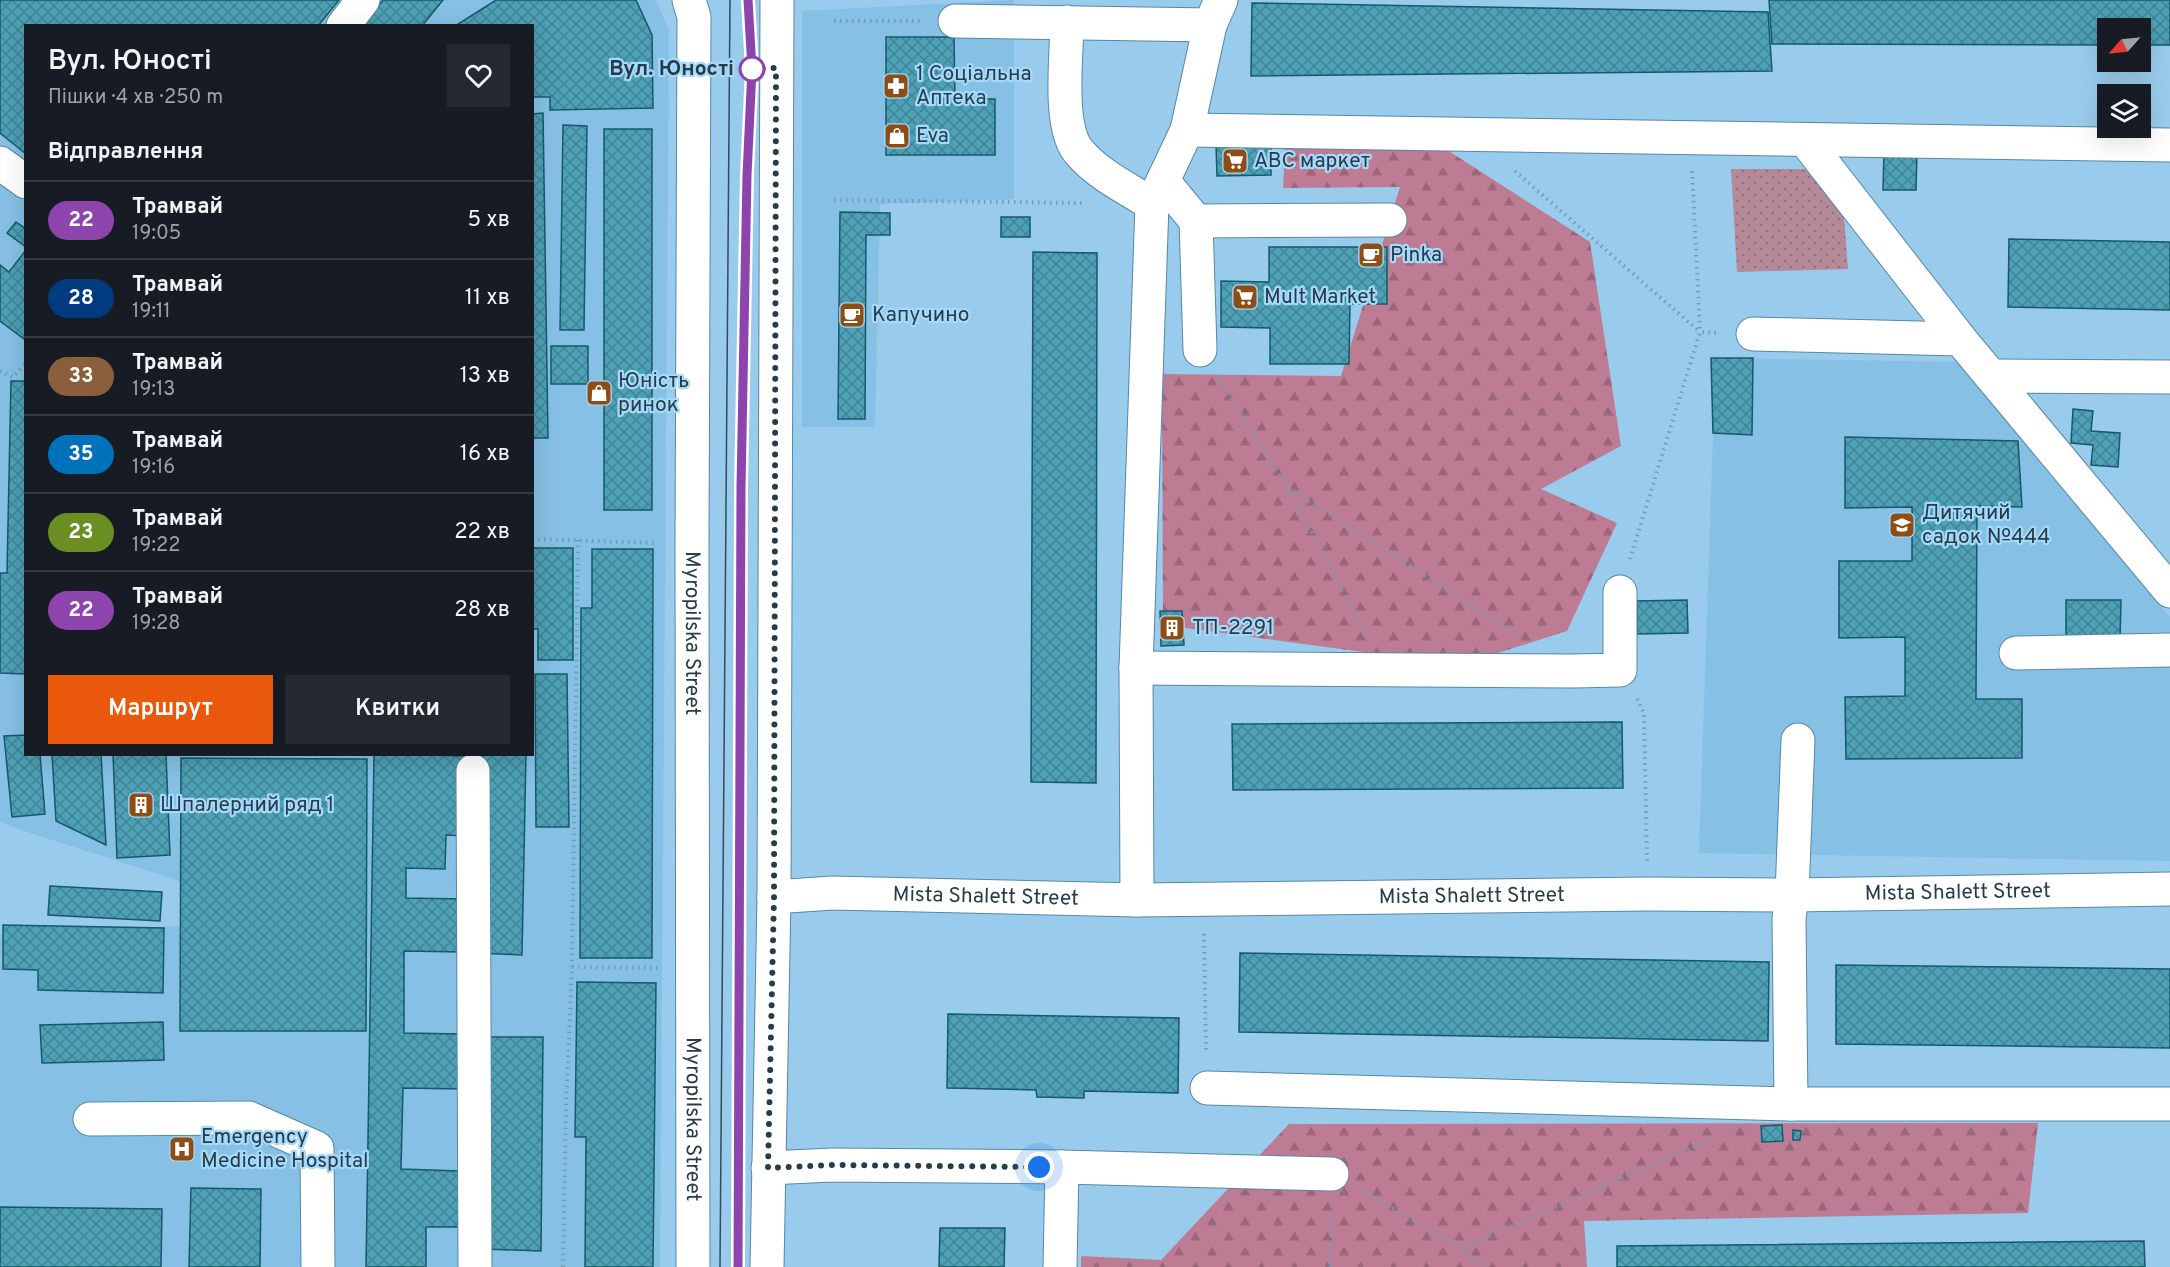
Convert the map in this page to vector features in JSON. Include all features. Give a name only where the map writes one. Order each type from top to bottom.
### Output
[{"type":"street","points":[[345,24],[363,0]]},
{"type":"street","name":"Myropilska Street","points":[[689,0],[694,17],[693,1267]]},
{"type":"street","points":[[767,1267],[774,897],[777,0]]},
{"type":"street","points":[[955,21],[1067,22],[1216,13],[1187,130],[1157,192],[1136,668],[1137,900]]},
{"type":"street","points":[[1067,22],[1065,110],[1070,135],[1078,152],[1096,168],[1157,192],[1196,221],[1390,220]]},
{"type":"street","points":[[1187,130],[2170,145]]},
{"type":"street","points":[[1804,140],[1960,339],[2170,591]]},
{"type":"street","points":[[0,163],[24,181]]},
{"type":"street","points":[[1196,221],[1200,350]]},
{"type":"street","points":[[1753,334],[1960,339]]},
{"type":"street","points":[[1991,376],[2170,377]]},
{"type":"street","points":[[1136,668],[1620,670],[1620,591]]},
{"type":"street","points":[[2016,653],[2170,651]]},
{"type":"street","points":[[1791,1104],[1789,919],[1798,740]]},
{"type":"street","points":[[473,771],[475,1267]]},
{"type":"street","name":"Mista Shalett Street","points":[[774,897],[832,893],[1137,900],[1647,894],[1792,895],[2170,889]]},
{"type":"street","points":[[1207,1088],[1791,1104],[2170,1104]]},
{"type":"street","points":[[90,1119],[249,1118],[317,1148],[318,1267]]},
{"type":"street","points":[[768,1168],[832,1165],[1062,1167],[1332,1174]]},
{"type":"street","points":[[1060,1267],[1062,1167]]},
{"type":"path","points":[[834,21],[955,21]]},
{"type":"path","points":[[1473,135],[1700,332],[1753,334]]},
{"type":"path","points":[[1620,591],[1700,332],[1690,138]]},
{"type":"path","points":[[834,200],[1093,204]]},
{"type":"path","points":[[1200,350],[1288,487],[1384,669]]},
{"type":"path","points":[[0,371],[13,376],[24,365]]},
{"type":"path","points":[[1288,487],[1526,639]]},
{"type":"path","points":[[534,539],[692,545]]},
{"type":"path","points":[[563,1267],[572,967],[578,540]]},
{"type":"path","points":[[1620,670],[1644,713],[1647,894]]},
{"type":"path","points":[[1204,898],[1207,1088]]},
{"type":"path","points":[[572,967],[692,969]]},
{"type":"path","points":[[1462,1248],[1714,1138]]},
{"type":"path","points":[[1330,1267],[1332,1174],[1462,1248],[1483,1267]]},
{"type":"shaded area","name":"Юність ринок","points":[[0,0],[656,0],[669,31],[660,1267],[0,1267],[0,934],[180,926],[180,881],[0,822]]},
{"type":"shaded area","points":[[1014,0],[1014,199],[880,204],[875,427],[802,427],[802,11]]},
{"type":"shaded area","points":[[1731,169],[1805,169],[1844,216],[1848,269],[1737,272]]},
{"type":"shaded area","name":"Дитячий садок №444","points":[[1711,358],[1962,362],[2170,617],[2170,861],[1699,853],[1713,433]]},
{"type":"green space","points":[[1427,137],[1590,242],[1621,446],[1541,489],[1617,523],[1567,631],[1460,665],[1163,625],[1162,374],[1341,376],[1400,187],[1283,188],[1285,148]]},
{"type":"green space","points":[[2038,1123],[2028,1213],[1584,1221],[1587,1267],[1081,1267],[1081,1256],[1161,1260],[1289,1124]]},
{"type":"building","points":[[0,0],[339,0],[320,24],[24,24],[24,152],[0,133]]},
{"type":"building","points":[[383,0],[443,0],[424,24],[365,24]]},
{"type":"building","points":[[496,0],[636,0],[652,35],[653,108],[550,110],[550,97],[534,97],[534,24],[458,24]]},
{"type":"building","points":[[1769,0],[2170,0],[2170,45],[2151,45],[2151,18],[2097,18],[2097,45],[1772,44]]},
{"type":"building","points":[[1252,3],[1768,12],[1772,71],[1251,76]]},
{"type":"building","points":[[886,37],[954,37],[955,99],[995,99],[995,155],[886,155]]},
{"type":"building","points":[[543,113],[548,438],[534,438],[534,114]]},
{"type":"building","points":[[563,125],[587,126],[584,330],[560,330]]},
{"type":"building","points":[[604,129],[652,129],[652,510],[604,510]]},
{"type":"building","points":[[1271,143],[1271,175],[1217,176],[1216,144]]},
{"type":"building","points":[[1884,152],[1917,153],[1916,190],[1883,190]]},
{"type":"building","points":[[840,212],[890,213],[890,235],[866,235],[865,419],[838,419]]},
{"type":"building","points":[[1001,217],[1030,217],[1030,237],[1001,237]]},
{"type":"building","points":[[16,222],[24,228],[24,246],[7,233]]},
{"type":"building","points":[[2009,239],[2170,242],[2170,310],[2008,307]]},
{"type":"building","points":[[1269,247],[1387,247],[1387,304],[1350,304],[1349,364],[1270,364],[1270,328],[1221,327],[1221,281],[1269,282]]},
{"type":"building","points":[[1033,252],[1097,253],[1096,783],[1031,782]]},
{"type":"building","points":[[24,253],[24,339],[0,321],[0,265],[9,272]]},
{"type":"building","points":[[551,346],[588,346],[588,384],[551,384]]},
{"type":"building","points":[[1711,358],[1753,358],[1752,435],[1713,433]]},
{"type":"building","points":[[11,381],[24,381],[24,674],[0,673],[0,573],[7,573]]},
{"type":"building","points":[[2073,409],[2093,411],[2091,431],[2120,433],[2118,467],[2091,465],[2093,445],[2071,443]]},
{"type":"building","points":[[1845,437],[2018,441],[2022,507],[1977,506],[1976,699],[2022,699],[2022,758],[1846,759],[1845,697],[1905,696],[1905,637],[1839,638],[1839,561],[1912,561],[1912,507],[1845,508]]},
{"type":"building","points":[[534,548],[573,548],[573,660],[538,660],[538,629],[534,629]]},
{"type":"building","points":[[592,549],[653,549],[652,958],[580,958],[581,608],[592,608]]},
{"type":"building","points":[[1687,600],[1688,633],[1637,634],[1637,601]]},
{"type":"building","points":[[2066,600],[2121,600],[2120,641],[2066,641]]},
{"type":"building","name":"ТП-2291","points":[[1160,611],[1182,611],[1184,645],[1161,646]]},
{"type":"building","points":[[535,674],[567,674],[569,827],[536,827]]},
{"type":"building","points":[[1622,722],[1623,788],[1233,790],[1232,724]]},
{"type":"building","points":[[24,735],[24,756],[40,756],[45,814],[12,817],[4,736]]},
{"type":"building","points":[[52,756],[101,756],[106,845],[56,821]]},
{"type":"building","name":"Шпалерний ряд 1","points":[[113,756],[166,756],[170,855],[117,858]]},
{"type":"building","points":[[374,756],[466,756],[465,836],[446,835],[445,869],[406,868],[406,898],[464,899],[463,952],[404,951],[404,1033],[462,1034],[461,1089],[403,1088],[401,1169],[459,1171],[459,1227],[426,1227],[426,1267],[366,1267]]},
{"type":"building","points":[[483,756],[526,756],[522,955],[478,953]]},
{"type":"building","points":[[181,758],[367,759],[366,1031],[180,1031]]},
{"type":"building","points":[[50,886],[162,892],[160,921],[48,915]]},
{"type":"building","points":[[3,925],[164,928],[163,993],[38,990],[38,970],[3,969]]},
{"type":"building","points":[[1240,953],[1769,962],[1768,1041],[1239,1032]]},
{"type":"building","points":[[1836,965],[2170,969],[2170,1048],[1836,1044]]},
{"type":"building","points":[[577,982],[656,983],[653,1267],[585,1267],[586,1137],[575,1137]]},
{"type":"building","points":[[948,1014],[1179,1018],[1178,1093],[1084,1091],[1084,1098],[1037,1097],[1036,1090],[947,1088]]},
{"type":"building","points":[[163,1022],[164,1060],[42,1063],[40,1025]]},
{"type":"building","points":[[487,1037],[543,1037],[541,1251],[484,1249]]},
{"type":"building","points":[[1782,1125],[1783,1141],[1762,1142],[1761,1126]]},
{"type":"building","points":[[1793,1130],[1801,1131],[1800,1140],[1793,1140]]},
{"type":"building","points":[[191,1188],[261,1189],[260,1267],[189,1267]]},
{"type":"building","points":[[0,1207],[162,1209],[161,1267],[0,1267]]},
{"type":"building","points":[[940,1228],[1005,1228],[1004,1267],[939,1267]]},
{"type":"building","points":[[2144,1241],[2145,1267],[1617,1267],[1617,1246]]},
{"type":"tram line","points":[[720,1267],[730,0]]},
{"type":"tram line","points":[[738,1267],[741,487],[747,175],[752,69],[748,0]]},
{"type":"tram line","name":"22","points":[[738,1267],[741,487],[747,175],[752,69],[748,0]]},
{"type":"place","name":"Вул. Юності","points":[[752,69]]},
{"type":"place","name":"1 Соціальна Аптека","points":[[896,86]]},
{"type":"place","name":"Eva","points":[[897,136]]},
{"type":"place","name":"АВС маркет","points":[[1235,161]]},
{"type":"place","name":"Pinka","points":[[1371,255]]},
{"type":"place","name":"Mult Market","points":[[1245,297]]},
{"type":"place","name":"Капучино","points":[[852,315]]},
{"type":"place","name":"Юність ринок","points":[[599,393]]},
{"type":"place","name":"Дитячий садок №444","points":[[1902,525]]},
{"type":"place","name":"ТП-2291","points":[[1172,628]]},
{"type":"place","name":"Шпалерний ряд 1","points":[[141,805]]},
{"type":"place","name":"Emergency Medicine Hospital","points":[[182,1149]]},
{"type":"route","points":[[752,69],[776,68],[774,897],[768,1168],[832,1165],[1039,1167]]}]
